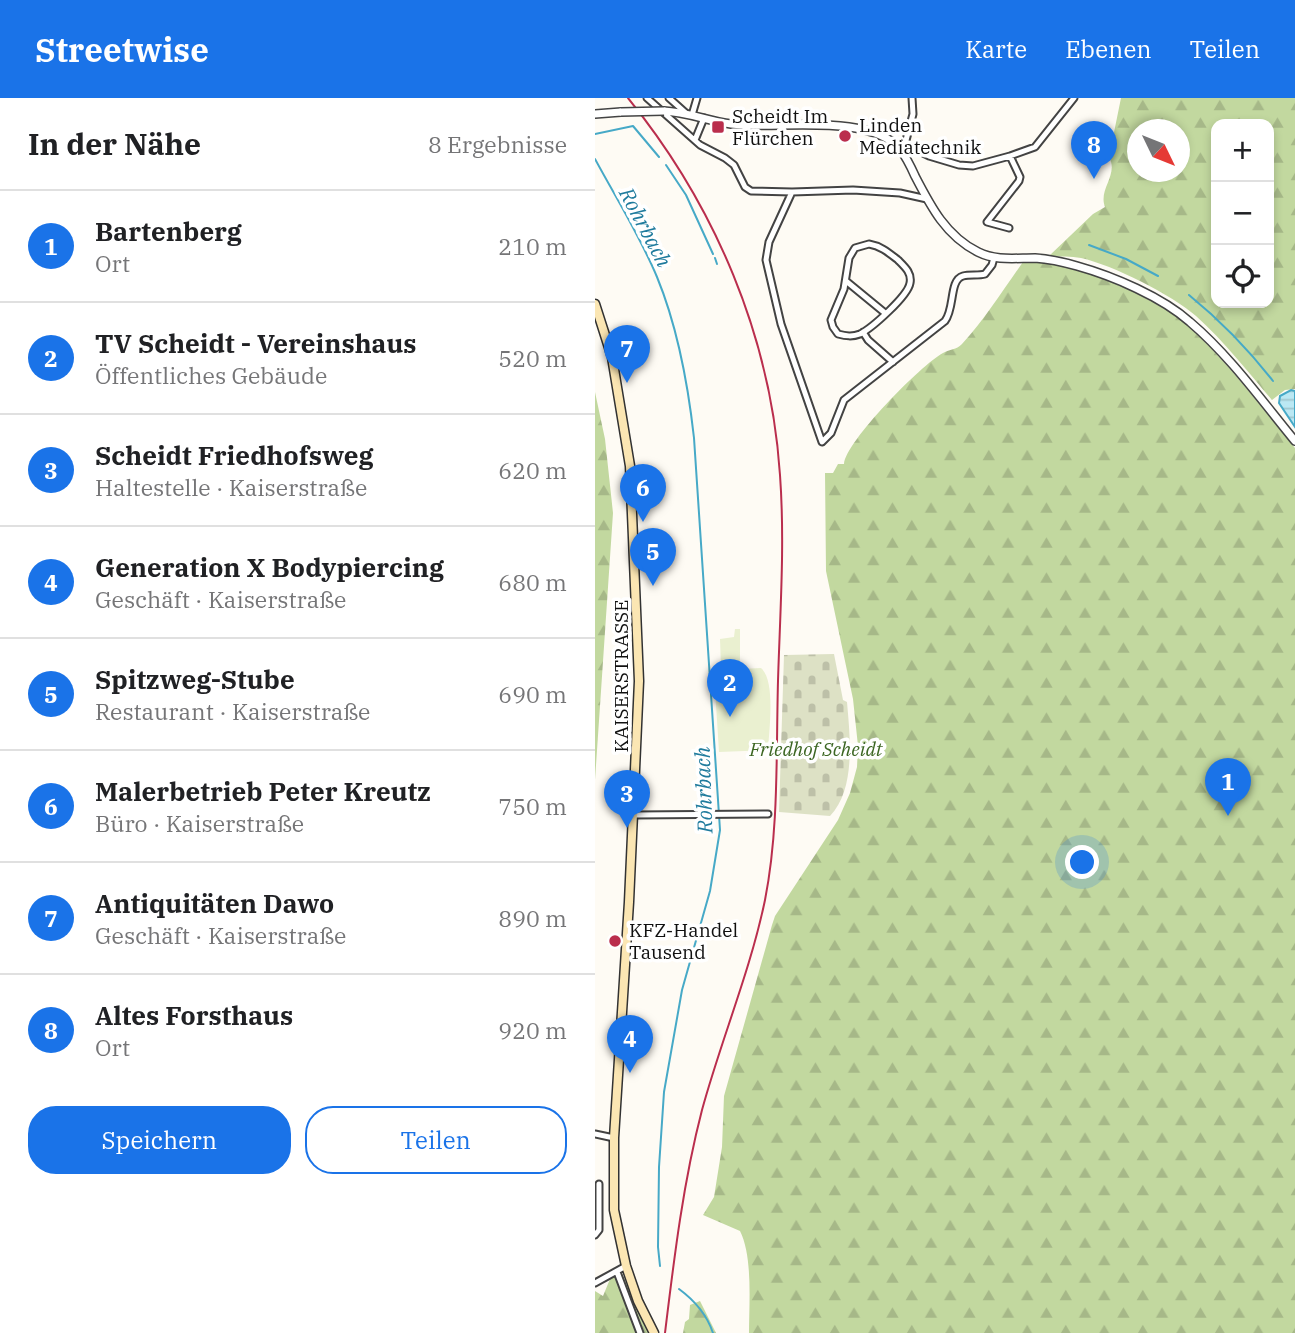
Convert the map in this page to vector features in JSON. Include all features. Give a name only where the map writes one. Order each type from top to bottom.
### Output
[{"type":"main road","name":"KAISERSTRASSE","points":[[596,309],[612,357],[630,466],[639,681],[634,815],[614,1138],[614,1210],[626,1266],[654,1333]]},
{"type":"street","points":[[647,98],[700,145],[734,165],[747,190],[853,190],[900,193],[927,199]]},
{"type":"street","points":[[689,114],[697,98]]},
{"type":"street","points":[[912,98],[913,114],[902,146],[937,217],[955,236],[972,249],[994,258],[1036,258],[1078,266],[1120,282],[1171,308],[1191,322],[1209,340],[1295,441]]},
{"type":"street","points":[[595,114],[666,111],[746,125],[849,127],[887,137],[929,156],[959,165],[973,166],[1035,147],[1074,98]]},
{"type":"street","points":[[666,111],[669,99],[689,114]]},
{"type":"street","points":[[695,140],[704,118]]},
{"type":"street","points":[[1009,228],[987,222],[1019,181],[1020,177],[1010,156]]},
{"type":"street","points":[[792,192],[769,242],[766,260],[781,324],[822,442],[831,433],[845,400],[939,327],[949,316],[957,279],[985,274],[994,258]]},
{"type":"street","points":[[874,244],[905,267],[910,275],[906,293],[885,313],[863,332],[846,336],[838,334],[833,327],[831,320],[846,281],[849,258],[859,246],[874,244]]},
{"type":"street","points":[[846,281],[885,313]]},
{"type":"street","points":[[863,332],[868,340],[893,362]]},
{"type":"street","points":[[634,815],[768,814]]},
{"type":"street","points":[[595,1135],[614,1138]]},
{"type":"street","points":[[595,1235],[599,1230],[599,1184]]},
{"type":"street","points":[[595,1283],[626,1266]]},
{"type":"street","points":[[617,1272],[640,1333]]},
{"type":"green space","points":[[1121,98],[1295,98],[1295,389],[1285,390],[1272,400],[1196,316],[1158,290],[1094,262],[1077,257],[1049,256],[1093,214],[1105,207],[1104,194],[1112,170],[1109,157]]},
{"type":"green space","points":[[1036,261],[1073,269],[1116,284],[1174,315],[1217,354],[1295,448],[1295,1333],[749,1333],[749,1267],[740,1231],[703,1215],[714,1197],[722,1147],[724,1096],[775,916],[838,820],[850,793],[857,767],[858,746],[853,699],[826,571],[825,473],[833,473],[838,464],[844,464],[848,453],[870,422],[919,372],[943,353],[962,344],[1023,262]]},
{"type":"green space","points":[[595,392],[605,439],[613,513],[595,780]]},
{"type":"green space","points":[[735,629],[740,629],[740,667],[721,667],[720,639],[734,637]]},
{"type":"green space","name":"Friedhof Scheidt","points":[[834,654],[843,700],[847,702],[850,746],[844,792],[830,816],[779,812],[784,655]]},
{"type":"green space","points":[[761,668],[766,674],[770,694],[768,750],[719,752],[715,689],[722,688],[721,670]]},
{"type":"green space","points":[[621,1271],[648,1333],[595,1333],[595,1291],[603,1296],[610,1279]]},
{"type":"green space","points":[[700,1301],[716,1333],[683,1333],[685,1322],[689,1319],[690,1305]]},
{"type":"water","points":[[1291,390],[1295,391],[1295,427],[1279,403],[1280,396]]},
{"type":"waterway","points":[[595,134],[633,126],[659,157]]},
{"type":"waterway","name":"Rohrbach","points":[[595,159],[657,277],[671,316],[685,377],[694,438],[720,830],[710,891],[682,990],[664,1092],[659,1167],[660,1266]]},
{"type":"waterway","points":[[666,165],[686,195],[713,254]]},
{"type":"waterway","points":[[1089,245],[1126,259],[1158,276]]},
{"type":"waterway","points":[[715,258],[717,264]]},
{"type":"waterway","points":[[1189,295],[1234,336],[1273,381]]},
{"type":"waterway","name":"Rohrbach","points":[[679,1289],[699,1308],[713,1333]]},
{"type":"railway","points":[[628,98],[659,139],[712,228],[751,323],[765,373],[774,424],[782,527],[773,846],[759,927],[702,1110],[689,1165],[665,1333]]},
{"type":"place","name":"Scheidt Im Flürchen","points":[[718,127]]},
{"type":"place","name":"Linden Mediatechnik","points":[[845,136]]},
{"type":"place","name":"Altes Forsthaus","points":[[1094,179]]},
{"type":"place","name":"Antiquitäten Dawo","points":[[627,383]]},
{"type":"place","name":"Malerbetrieb Peter Kreutz","points":[[643,522]]},
{"type":"place","name":"Spitzweg-Stube","points":[[653,586]]},
{"type":"place","name":"TV Scheidt - Vereinshaus","points":[[730,717]]},
{"type":"place","name":"Bartenberg","points":[[1228,816]]},
{"type":"place","name":"Scheidt Friedhofsweg","points":[[627,828]]},
{"type":"place","name":"KFZ-Handel Tausend","points":[[615,941]]},
{"type":"place","name":"Generation X Bodypiercing","points":[[630,1073]]}]
